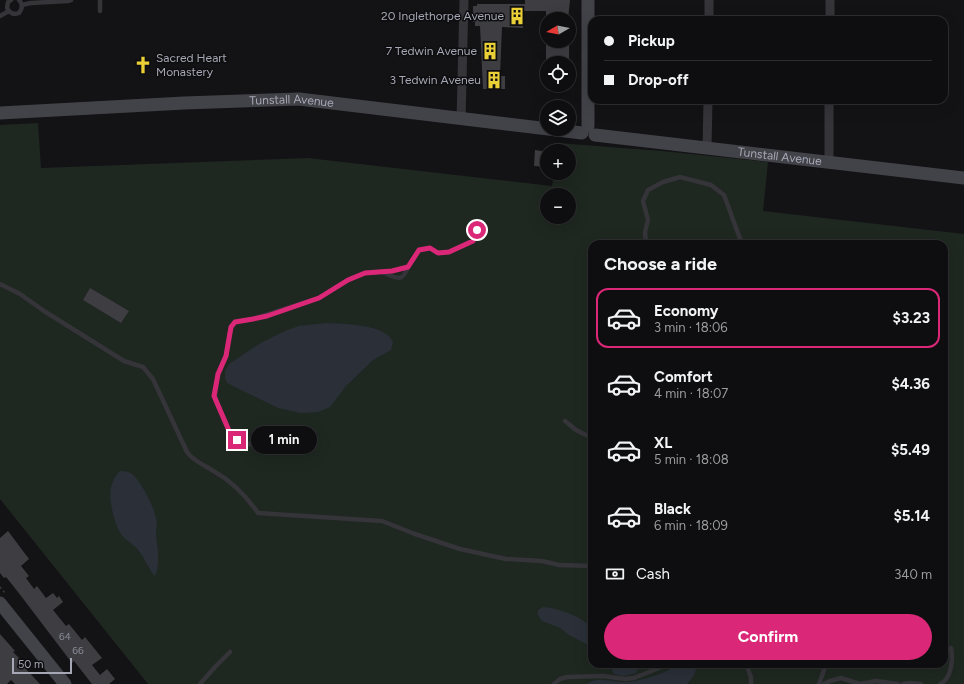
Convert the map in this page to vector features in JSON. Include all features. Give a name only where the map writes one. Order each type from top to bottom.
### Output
[{"type":"street","points":[[461,120],[464,0]]},
{"type":"street","points":[[588,0],[588,132]]},
{"type":"street","points":[[709,0],[709,16]]},
{"type":"street","points":[[830,0],[830,16]]},
{"type":"street","name":"Tunstall Avenue","points":[[0,113],[282,99],[324,102],[461,120],[588,132],[707,148],[964,178]]},
{"type":"street","points":[[707,148],[708,104]]},
{"type":"street","points":[[829,104],[829,162]]},
{"type":"street","points":[[0,603],[65,684]]},
{"type":"lane","points":[[8,11],[7,5],[11,0]]},
{"type":"lane","points":[[8,11],[13,14],[19,13],[22,5],[19,0]]},
{"type":"lane","points":[[22,5],[71,0]]},
{"type":"lane","points":[[100,0],[100,11]]},
{"type":"lane","points":[[0,16],[8,11]]},
{"type":"lane","points":[[646,240],[645,232],[648,220],[643,200],[648,190],[664,182],[680,177],[711,185],[724,195],[740,240]]},
{"type":"lane","points":[[383,272],[398,278],[402,278],[419,250],[430,248],[438,253],[449,252],[473,241],[477,230]]},
{"type":"lane","points":[[290,452],[262,448],[237,440],[230,433],[214,396],[218,374],[226,356],[231,327],[235,322],[260,318],[319,298],[348,280],[365,273],[383,272],[408,267]]},
{"type":"lane","points":[[0,284],[20,294],[44,311],[124,361],[144,367],[153,379],[187,452],[192,459],[216,472],[240,490],[258,513],[382,521],[460,549],[506,559],[542,561],[559,565],[588,566]]},
{"type":"lane","points":[[565,422],[588,436]]},
{"type":"lane","points":[[940,684],[946,680],[949,673],[952,656],[950,648]]},
{"type":"lane","points":[[200,684],[230,652]]},
{"type":"lane","points":[[554,684],[560,679],[567,677],[603,676],[625,679],[634,678],[659,668]]},
{"type":"lane","points":[[747,668],[751,678],[751,684]]},
{"type":"lane","points":[[820,684],[824,668]]},
{"type":"lane","points":[[824,684],[841,678],[860,684],[876,681],[898,684]]},
{"type":"lane","points":[[903,684],[921,684]]},
{"type":"shaded area","points":[[38,123],[41,168],[308,158],[552,186],[553,180],[576,180],[576,144],[662,151],[768,162],[763,211],[964,234],[964,684],[148,684],[0,499],[0,125]]},
{"type":"shaded area","points":[[327,323],[373,328],[389,336],[393,342],[391,350],[373,360],[346,386],[330,407],[318,412],[301,413],[278,408],[227,383],[225,379],[225,371],[229,364],[259,344],[287,330],[299,326]]},
{"type":"shaded area","points":[[120,471],[125,471],[136,477],[147,494],[155,513],[157,522],[156,534],[158,566],[155,576],[135,546],[121,534],[116,523],[110,495],[114,478]]},
{"type":"shaded area","points":[[543,607],[548,607],[571,614],[585,622],[588,624],[588,645],[569,635],[560,628],[542,621],[538,615],[538,610]]},
{"type":"shaded area","points":[[611,668],[638,668],[636,673],[624,676],[614,674]]},
{"type":"shaded area","points":[[672,668],[697,668],[694,675],[687,684],[587,684],[596,680],[632,682],[654,676]]},
{"type":"building","points":[[525,0],[570,0],[569,12],[523,11],[523,28],[502,27],[500,76],[505,76],[505,89],[483,89],[480,26],[475,26],[475,22],[473,22],[473,6],[477,6],[477,4],[525,4]]},
{"type":"building","points":[[546,48],[569,48],[569,56],[546,56]]},
{"type":"building","points":[[535,150],[540,151],[540,166],[534,166]]},
{"type":"building","points":[[90,288],[129,311],[121,323],[83,300]]},
{"type":"building","points":[[8,531],[29,559],[21,566],[29,576],[26,578],[34,589],[37,586],[46,598],[53,593],[57,598],[59,596],[63,602],[53,610],[66,626],[69,624],[82,640],[85,637],[102,658],[92,665],[100,675],[107,669],[115,679],[109,684],[92,684],[74,661],[72,663],[6,577],[4,578],[0,573],[0,538]]},
{"type":"building","points":[[0,634],[15,651],[13,652],[26,665],[24,667],[40,684],[15,684],[11,680],[7,684],[0,684]]},
{"type":"place","name":"20 Inglethorpe Avenue","points":[[517,16]]},
{"type":"place","name":"7 Tedwin Avenue","points":[[490,51]]},
{"type":"place","name":"Sacred Heart Monastery","points":[[143,65]]},
{"type":"place","name":"3 Tedwin Aveneu","points":[[494,80]]},
{"type":"route","points":[[237,440],[230,433],[214,396],[218,374],[226,356],[228,336],[231,327],[235,322],[281,312],[319,298],[348,280],[365,273],[392,271],[408,267],[419,250],[430,248],[438,253],[449,252],[460,248],[473,241],[477,230]]}]
